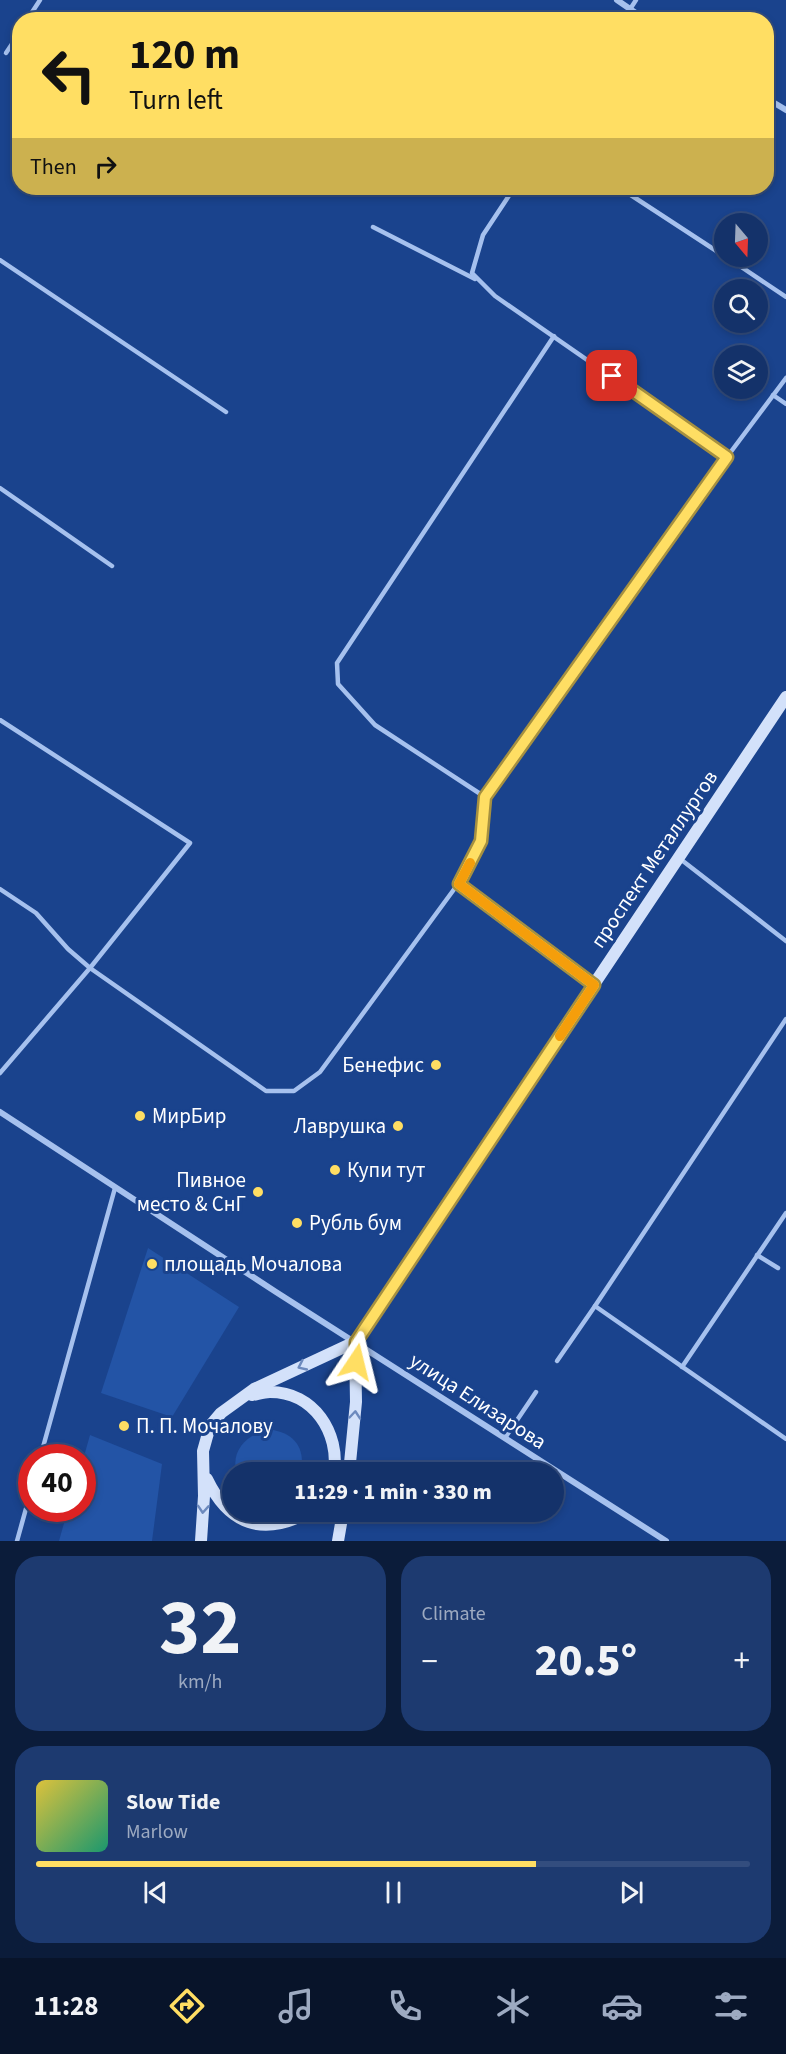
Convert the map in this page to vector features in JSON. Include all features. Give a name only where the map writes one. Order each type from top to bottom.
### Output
[{"type":"street","points":[[617,0],[634,12]]},
{"type":"street","name":"проспект Металлургов","points":[[356,1342],[786,697]]},
{"type":"street","name":"улица Елизарова","points":[[0,1112],[666,1541]]},
{"type":"street","points":[[222,1504],[215,1497],[205,1476],[203,1451],[210,1426],[227,1407],[254,1389],[356,1342],[357,1402],[350,1462]]},
{"type":"street","points":[[227,1407],[247,1396],[269,1392],[285,1394],[306,1403],[321,1417],[332,1434],[337,1462]]},
{"type":"street","points":[[344,1462],[352,1451]]},
{"type":"street","points":[[201,1541],[204,1467]]},
{"type":"street","points":[[246,1522],[260,1524],[288,1522]]},
{"type":"street","points":[[339,1537],[340,1522]]},
{"type":"lane","points":[[628,12],[636,0]]},
{"type":"lane","points":[[6,52],[12,43]]},
{"type":"lane","points":[[509,195],[483,235],[472,273],[495,296],[727,457]]},
{"type":"lane","points":[[631,195],[714,249]]},
{"type":"lane","points":[[373,227],[480,281]]},
{"type":"lane","points":[[0,260],[226,412]]},
{"type":"lane","points":[[741,267],[786,297]]},
{"type":"lane","points":[[485,797],[375,725],[338,684],[337,663],[554,336]]},
{"type":"lane","points":[[0,889],[36,914],[68,949],[90,968],[266,1091],[294,1091],[320,1072],[459,884],[481,841],[485,797],[727,457],[786,378]]},
{"type":"lane","points":[[773,395],[786,404]]},
{"type":"lane","points":[[0,488],[112,566]]},
{"type":"lane","points":[[0,720],[190,843],[90,968],[0,1074]]},
{"type":"lane","points":[[679,858],[786,941]]},
{"type":"lane","points":[[459,884],[594,985]]},
{"type":"lane","points":[[557,1361],[786,1018]]},
{"type":"lane","points":[[780,1027],[786,1034]]},
{"type":"lane","points":[[44,1444],[115,1188]]},
{"type":"lane","points":[[682,1366],[786,1213]]},
{"type":"lane","points":[[758,1255],[778,1268]]},
{"type":"lane","points":[[595,1306],[786,1439]]},
{"type":"lane","points":[[505,1438],[536,1392]]},
{"type":"lane","points":[[16,1541],[22,1522]]},
{"type":"shaded area","points":[[148,1248],[239,1307],[172,1417],[101,1393]]},
{"type":"shaded area","points":[[265,1429],[290,1436],[299,1447],[302,1462],[235,1462],[241,1446],[252,1436]]},
{"type":"shaded area","points":[[90,1435],[162,1464],[152,1541],[59,1541],[64,1522],[96,1522],[96,1444],[87,1444]]},
{"type":"slow traffic","points":[[470,863],[459,884],[594,985],[560,1036]]},
{"type":"place","name":"Бенефис","points":[[436,1065]]},
{"type":"place","name":"МирБир","points":[[140,1116]]},
{"type":"place","name":"Лаврушка","points":[[398,1126]]},
{"type":"place","name":"Купи тут","points":[[335,1170]]},
{"type":"place","name":"Пивное место & СнГ","points":[[258,1192]]},
{"type":"place","name":"Рубль бум","points":[[297,1223]]},
{"type":"place","name":"площадь Мочалова","points":[[152,1264]]},
{"type":"place","name":"П. П. Мочалову","points":[[124,1426]]},
{"type":"route","points":[[356,1362],[356,1342],[594,985],[459,884],[481,841],[485,797],[727,457],[612,376]]}]
